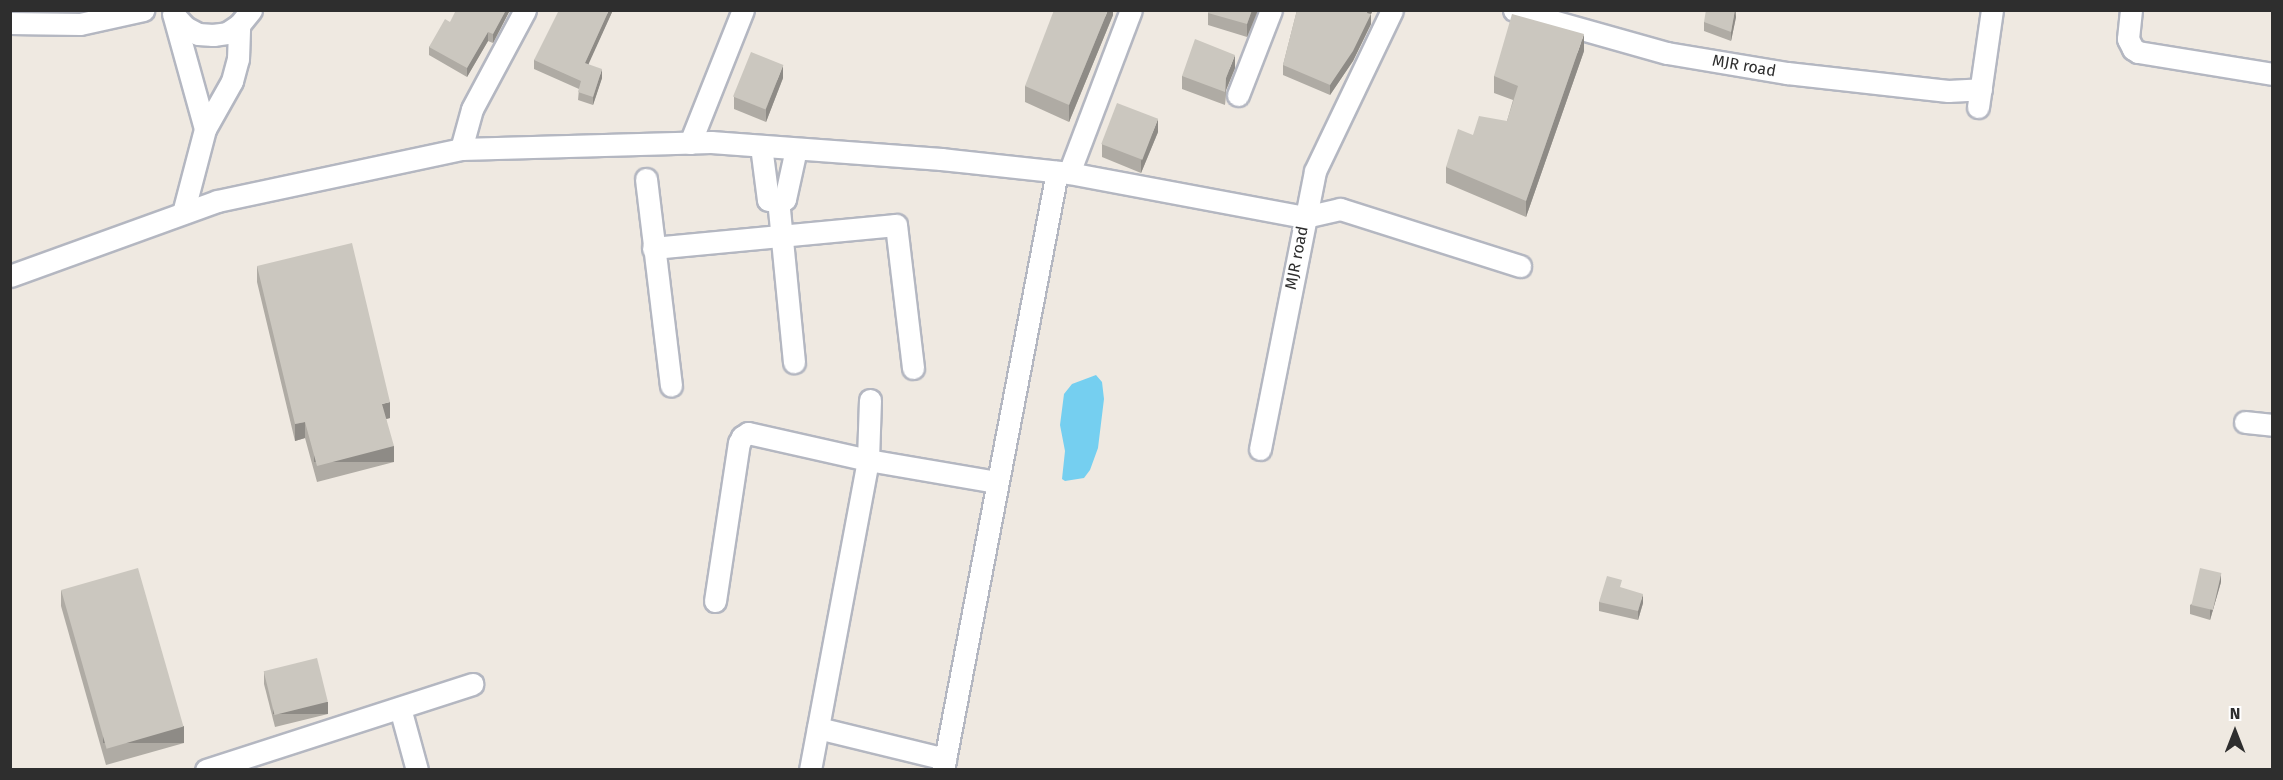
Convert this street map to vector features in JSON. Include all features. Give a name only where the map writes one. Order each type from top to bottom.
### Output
[{"type":"street","points":[[10,23],[80,24],[143,10]]},
{"type":"street","points":[[461,149],[472,109],[525,10]]},
{"type":"street","points":[[690,143],[743,10]]},
{"type":"street","points":[[818,728],[944,764],[997,482],[1063,173],[1131,10]]},
{"type":"street","points":[[1238,94],[1271,10]]},
{"type":"street","name":"MJR road","points":[[1260,449],[1315,171],[1392,10]]},
{"type":"street","name":"MJR road","points":[[1514,10],[1667,53],[1787,74],[1948,91],[1979,98],[1992,10]]},
{"type":"street","points":[[2131,10],[2128,39],[2133,49],[2138,52],[2272,74]]},
{"type":"street","points":[[172,14],[185,27],[198,34],[213,35],[227,33],[248,15]]},
{"type":"street","points":[[172,14],[205,129]]},
{"type":"street","points":[[183,213],[205,129],[232,81],[248,15]]},
{"type":"street","points":[[10,276],[217,201],[461,149],[690,143],[941,159],[1063,173],[1305,217],[1340,209],[1520,266]]},
{"type":"street","points":[[761,146],[768,200],[785,199],[796,149]]},
{"type":"street","points":[[646,178],[671,385]]},
{"type":"street","points":[[778,199],[779,237],[794,362]]},
{"type":"street","points":[[653,248],[896,225],[913,368]]},
{"type":"street","points":[[810,770],[868,460],[870,400]]},
{"type":"street","points":[[2245,422],[2272,425]]},
{"type":"street","points":[[715,601],[742,436],[748,433],[868,460],[997,482]]},
{"type":"street","points":[[206,770],[472,684]]},
{"type":"street","points":[[400,708],[417,770]]},
{"type":"water","points":[[1096,375],[1102,382],[1104,399],[1098,448],[1090,470],[1084,478],[1065,481],[1062,479],[1065,451],[1060,425],[1064,394],[1072,384]]},
{"type":"building","points":[[456,10],[506,10],[493,34],[488,32],[467,68],[429,47],[445,19],[450,22]]},
{"type":"building","points":[[559,10],[609,10],[585,63],[602,69],[593,97],[578,92],[581,81],[534,60]]},
{"type":"building","points":[[1054,10],[1108,10],[1069,105],[1025,86]]},
{"type":"building","points":[[1208,10],[1252,10],[1247,24],[1208,13]]},
{"type":"building","points":[[1297,10],[1368,10],[1367,13],[1371,14],[1353,51],[1330,85],[1283,65]]},
{"type":"building","points":[[1706,10],[1735,10],[1731,32],[1704,22]]},
{"type":"building","points":[[1512,14],[1584,34],[1526,201],[1446,167],[1458,129],[1473,135],[1479,116],[1507,121],[1518,86],[1494,76]]},
{"type":"building","points":[[1195,39],[1235,55],[1226,78],[1225,92],[1182,76]]},
{"type":"building","points":[[751,52],[783,65],[765,110],[733,97]]},
{"type":"building","points":[[1117,103],[1158,119],[1142,160],[1101,144]]},
{"type":"building","points":[[352,243],[390,402],[382,404],[394,446],[317,466],[305,422],[295,424],[257,266]]},
{"type":"building","points":[[138,568],[183,727],[107,749],[61,590]]},
{"type":"building","points":[[2200,568],[2221,573],[2213,610],[2191,605]]},
{"type":"building","points":[[1607,576],[1622,580],[1620,587],[1643,594],[1638,611],[1599,602]]},
{"type":"building","points":[[317,658],[328,702],[275,715],[264,671]]}]
